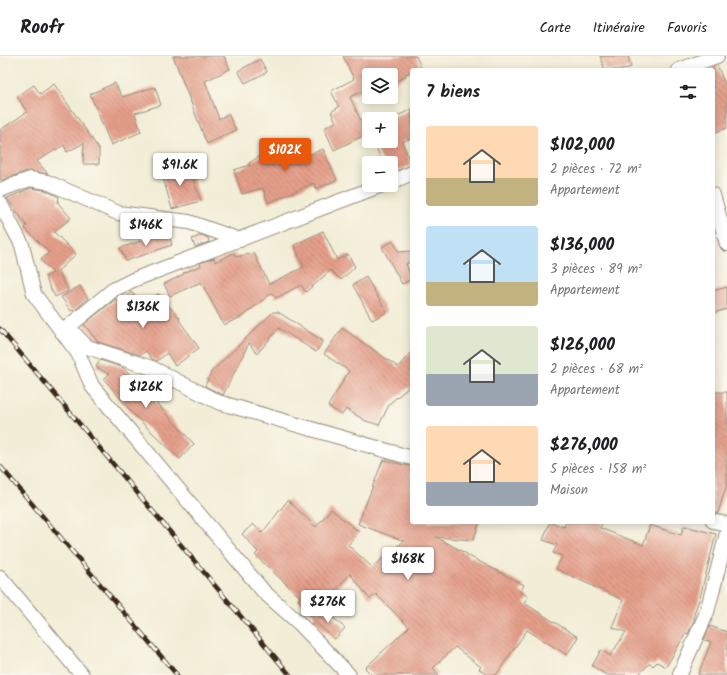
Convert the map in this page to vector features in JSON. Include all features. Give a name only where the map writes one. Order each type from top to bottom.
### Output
[{"type":"street","points":[[685,68],[717,56]]},
{"type":"street","points":[[398,179],[410,175]]},
{"type":"street","points":[[0,190],[30,179],[47,182],[118,213],[189,222],[240,240]]},
{"type":"street","points":[[65,330],[113,290],[133,280],[364,192]]},
{"type":"street","points":[[715,202],[727,244]]},
{"type":"street","points":[[0,203],[22,245],[34,294],[65,330],[87,348],[152,368],[218,402],[410,457]]},
{"type":"street","points":[[65,330],[78,353],[92,386],[264,592],[299,623],[349,675]]},
{"type":"street","points":[[715,521],[727,524]]},
{"type":"street","points":[[680,674],[707,612],[727,533]]},
{"type":"street","points":[[0,577],[82,675]]},
{"type":"building","points":[[173,56],[224,56],[230,69],[205,81],[219,119],[228,114],[236,130],[207,144]]},
{"type":"building","points":[[343,56],[416,56],[421,68],[410,68],[410,73],[405,74],[406,76],[398,80],[398,68],[362,68],[362,91],[350,97],[362,123],[362,136],[334,150],[324,128],[336,122],[331,112],[339,107],[331,91],[354,79]]},
{"type":"building","points":[[600,56],[628,56],[631,67],[628,68],[604,68]]},
{"type":"building","points":[[260,59],[267,72],[245,83],[238,71]]},
{"type":"building","points":[[717,65],[727,89],[727,128],[715,132],[715,68],[713,67]]},
{"type":"building","points":[[115,83],[122,97],[155,87],[161,105],[135,113],[141,132],[111,145],[90,94]]},
{"type":"building","points":[[54,84],[99,149],[99,164],[83,164],[84,143],[67,152],[64,145],[37,161],[48,174],[27,171],[2,180],[0,179],[0,130],[27,112],[17,96],[34,85],[40,94]]},
{"type":"building","points":[[410,110],[410,139],[402,142],[410,160],[410,166],[398,170],[398,156],[380,156],[376,148],[398,148],[398,116]]},
{"type":"building","points":[[287,139],[300,159],[323,149],[337,180],[316,189],[314,183],[268,203],[263,188],[242,194],[234,170],[250,165],[249,163]]},
{"type":"building","points":[[188,166],[201,201],[172,209],[161,171]]},
{"type":"building","points":[[31,188],[45,190],[59,197],[58,203],[71,218],[54,232],[76,254],[58,271],[68,291],[55,297],[45,277],[53,273],[41,260],[49,252],[25,228],[27,226],[7,198]]},
{"type":"building","points":[[323,231],[337,260],[348,254],[355,267],[341,280],[331,270],[306,292],[301,285],[276,298],[272,293],[241,317],[224,325],[201,282],[170,296],[164,284],[184,274],[183,273],[201,266],[200,263],[214,258],[215,262],[234,253],[236,257],[254,253],[269,284],[304,267],[294,245]]},
{"type":"building","points":[[168,232],[172,245],[126,261],[120,248]]},
{"type":"building","points":[[202,235],[208,238],[209,242],[195,247],[192,239]]},
{"type":"building","points":[[393,241],[399,252],[410,251],[410,262],[406,264],[410,274],[410,280],[402,284],[382,247]]},
{"type":"building","points":[[366,277],[387,312],[372,320],[353,285]]},
{"type":"building","points":[[80,286],[88,299],[74,311],[71,311],[61,297]]},
{"type":"building","points":[[727,287],[727,309],[715,312],[715,290]]},
{"type":"building","points":[[131,292],[143,305],[158,294],[180,318],[179,320],[199,348],[175,366],[167,353],[157,361],[152,359],[146,351],[140,355],[98,342],[84,324],[116,299],[119,302]]},
{"type":"building","points":[[273,312],[278,312],[323,341],[316,352],[279,328],[257,354],[249,343],[223,395],[205,386],[211,372]]},
{"type":"building","points":[[342,328],[398,367],[410,353],[410,389],[409,387],[390,403],[379,425],[366,421],[346,409],[342,415],[328,406],[349,371],[324,354]]},
{"type":"building","points":[[100,360],[124,368],[194,444],[180,459],[135,416],[104,379],[109,374],[96,367]]},
{"type":"building","points":[[715,392],[727,392],[727,484],[718,513],[715,513]]},
{"type":"building","points":[[383,460],[410,467],[410,524],[479,524],[473,540],[436,537],[524,585],[520,592],[528,596],[524,603],[578,637],[567,655],[527,630],[496,675],[487,675],[479,669],[481,667],[455,647],[433,668],[439,675],[372,675],[365,668],[409,627],[376,594],[370,599],[350,574],[314,614],[298,600],[300,597],[255,555],[258,552],[242,534],[253,524],[262,533],[288,500],[316,527],[331,509],[359,532],[348,545],[372,567],[404,541],[358,524]]},
{"type":"building","points":[[549,524],[556,524],[564,527],[565,524],[602,524],[600,528],[643,545],[650,525],[681,535],[684,526],[716,534],[700,597],[694,614],[694,620],[688,634],[686,633],[666,667],[657,662],[653,666],[650,663],[638,675],[607,675],[592,666],[601,650],[610,656],[626,632],[612,627],[623,600],[556,569],[562,556],[553,553],[557,545],[543,540]]},
{"type":"building","points":[[322,608],[345,628],[335,639],[312,619]]},
{"type":"building","points":[[710,626],[727,632],[727,675],[698,675],[711,642],[704,640]]},
{"type":"railway","points":[[0,329],[290,675]]},
{"type":"railway","points":[[0,466],[177,675]]}]
